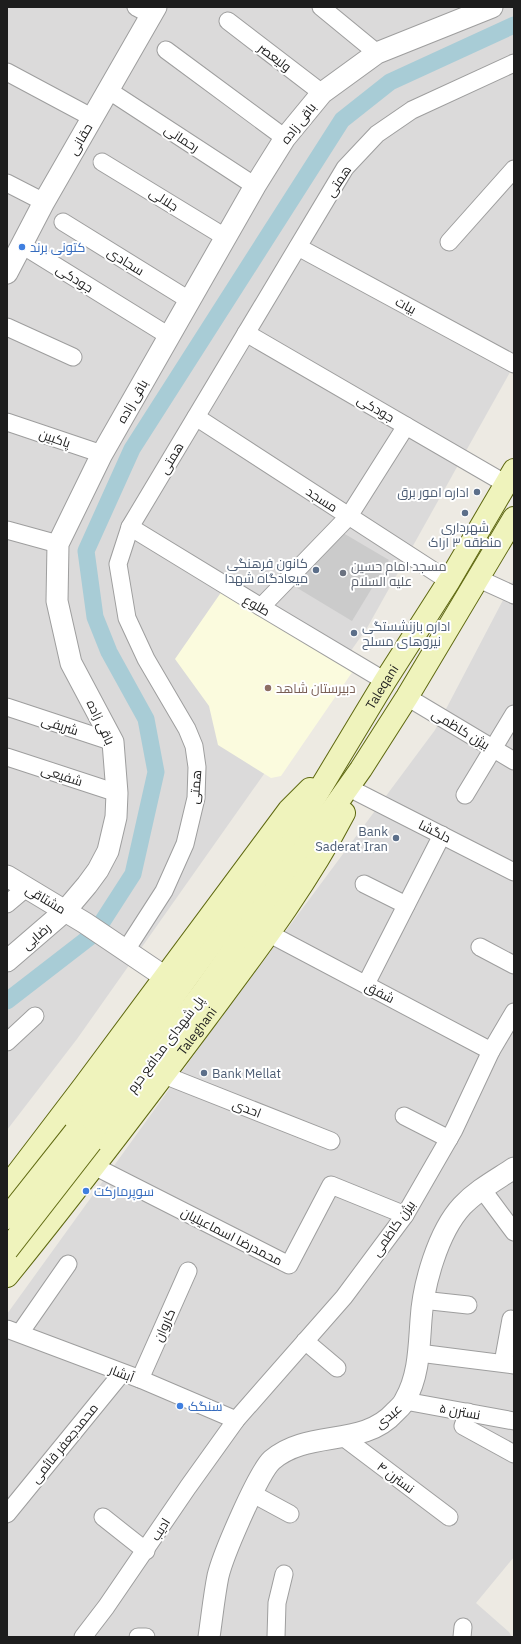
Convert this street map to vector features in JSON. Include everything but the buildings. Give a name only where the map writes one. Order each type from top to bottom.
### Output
[{"type":"main road","name":"Taleqani","points":[[308,828],[338,759],[385,681],[449,581],[510,477]]},
{"type":"main road","name":"Taleqani","points":[[308,828],[361,769],[479,579],[514,518]]},
{"type":"main road","points":[[7,1187],[289,810],[338,759]]},
{"type":"main road","name":"Taleghani","points":[[7,1276],[164,1075],[268,933],[316,864],[355,791],[361,769]]},
{"type":"main road","name":"پل شهدای مدافع حرم","points":[[7,1219],[83,1137],[204,991],[308,828]]},
{"type":"main road","name":"پل شهدای مدافع حرم","points":[[7,1250],[83,1137]]},
{"type":"main road","points":[[41,1142],[44,1157],[57,1171],[75,1176],[91,1170]]},
{"type":"main road","points":[[7,1219],[12,1222],[21,1232],[30,1248]]},
{"type":"street","points":[[321,7],[377,53]]},
{"type":"street","name":"باقی زاده","points":[[65,910],[98,870],[108,851],[116,817],[117,793],[113,742],[71,663],[57,600],[58,544],[102,454],[225,237],[285,138],[322,93],[377,53],[492,7]]},
{"type":"street","name":"حقانی","points":[[7,273],[44,202],[93,118],[148,10]]},
{"type":"street","name":"ولیعصر","points":[[228,21],[322,93]]},
{"type":"street","points":[[166,50],[285,138]]},
{"type":"street","name":"همتی","points":[[120,946],[164,891],[185,844],[196,798],[197,767],[194,746],[187,729],[146,660],[127,618],[118,564],[130,527],[345,168],[377,134],[412,110],[514,63]]},
{"type":"street","points":[[7,72],[93,118]]},
{"type":"street","name":"رحمانی","points":[[108,90],[255,186]]},
{"type":"street","name":"جلالی","points":[[102,162],[225,237]]},
{"type":"street","points":[[449,242],[514,170]]},
{"type":"street","points":[[7,183],[44,202]]},
{"type":"street","name":"سجادی","points":[[63,222],[189,300]]},
{"type":"street","name":"جودکی","points":[[22,246],[169,336]]},
{"type":"street","name":"بیات","points":[[298,247],[514,364]]},
{"type":"street","points":[[7,327],[73,357]]},
{"type":"street","name":"جودکی","points":[[246,333],[406,426],[510,477]]},
{"type":"street","name":"مسجد","points":[[196,417],[449,581]]},
{"type":"street","name":"پاکبین","points":[[7,422],[102,454]]},
{"type":"street","points":[[261,607],[349,516],[406,426]]},
{"type":"street","name":"طلوع","points":[[130,527],[385,681]]},
{"type":"street","points":[[7,530],[58,544]]},
{"type":"street","points":[[479,579],[514,595]]},
{"type":"street","name":"بیژن کاظمی","points":[[407,697],[514,761]]},
{"type":"street","name":"شریفی","points":[[7,707],[113,742]]},
{"type":"street","points":[[465,795],[514,714]]},
{"type":"street","name":"شفیعی","points":[[7,757],[117,793]]},
{"type":"street","name":"دلگشا","points":[[355,791],[514,872]]},
{"type":"street","points":[[366,984],[442,835]]},
{"type":"street","name":"مشتاقی","points":[[7,876],[65,910],[165,976]]},
{"type":"street","points":[[364,884],[406,905]]},
{"type":"street","points":[[7,904],[26,888]]},
{"type":"street","name":"رضایی","points":[[7,961],[65,910]]},
{"type":"street","name":"شفق","points":[[268,933],[491,1051]]},
{"type":"street","points":[[480,947],[514,965]]},
{"type":"street","points":[[7,1042],[35,1016]]},
{"type":"street","name":"بیژن کاظمی","points":[[236,1420],[344,1297],[404,1215],[449,1140],[491,1051],[513,1016]]},
{"type":"street","name":"احدی","points":[[164,1075],[331,1141]]},
{"type":"street","points":[[404,1116],[449,1140]]},
{"type":"street","name":"عبدی","points":[[209,1637],[219,1575],[237,1526],[261,1476],[272,1461],[287,1450],[305,1443],[343,1437],[371,1430],[390,1418],[405,1401],[414,1378],[419,1352],[422,1300],[432,1262],[448,1227],[462,1207],[482,1189],[514,1168]]},
{"type":"street","name":"محمدرضا اسماعیلیان","points":[[91,1170],[288,1265],[331,1185],[404,1215]]},
{"type":"street","points":[[482,1189],[514,1232]]},
{"type":"street","points":[[13,1331],[68,1264]]},
{"type":"street","name":"کاروان","points":[[140,1379],[188,1271]]},
{"type":"street","points":[[422,1300],[468,1305]]},
{"type":"street","points":[[419,1352],[508,1364],[511,1319]]},
{"type":"street","name":"آبشار","points":[[13,1331],[140,1379],[236,1420]]},
{"type":"street","points":[[306,1341],[337,1368]]},
{"type":"street","name":"محمدجعفر قائمی","points":[[7,1514],[122,1373]]},
{"type":"street","name":"نسترن ۵","points":[[405,1401],[514,1421]]},
{"type":"street","points":[[468,1412],[463,1426],[514,1454]]},
{"type":"street","name":"ادیب","points":[[83,1637],[146,1551],[188,1487],[236,1420]]},
{"type":"street","name":"نسترن ۴","points":[[343,1437],[449,1517]]},
{"type":"street","points":[[253,1494],[290,1514]]},
{"type":"street","points":[[103,1517],[146,1551]]},
{"type":"street","points":[[276,1637],[278,1603],[284,1574]]},
{"type":"street","points":[[138,1637],[146,1637]]},
{"type":"shaded area","points":[[7,7],[514,7],[514,365],[367,628],[77,1039],[7,1130]]},
{"type":"shaded area","name":"مسجد امام حسین علیه السلام","points":[[338,530],[389,560],[352,621],[294,586]]},
{"type":"shaded area","points":[[514,579],[514,1557],[476,1603],[509,1632],[512,1637],[7,1637],[7,1314],[204,1041],[435,730]]},
{"type":"shaded area","name":"دبیرستان شاهد","points":[[222,591],[353,671],[281,776],[271,778],[218,745],[209,706],[175,659]]},
{"type":"waterway","points":[[7,1001],[95,933],[133,874],[156,772],[146,719],[109,652],[95,617],[86,551],[132,449],[342,120],[390,82],[514,25]]},
{"type":"place","name":"کتونی برند","points":[[22,247]]},
{"type":"place","name":"اداره امور برق","points":[[477,492]]},
{"type":"place","name":"شهرداری منطقه ۳ اراک","points":[[465,513]]},
{"type":"place","name":"کانون فرهنگی میعادگاه شهدا","points":[[316,570]]},
{"type":"place","name":"مسجد امام حسین علیه السلام","points":[[343,573]]},
{"type":"place","name":"اداره بازنشستگی نیروهای مسلح","points":[[354,633]]},
{"type":"place","name":"دبیرستان شاهد","points":[[268,688]]},
{"type":"place","name":"Bank Saderat Iran","points":[[396,838]]},
{"type":"place","name":"Bank Mellat","points":[[204,1073]]},
{"type":"place","name":"سوپرمارکت","points":[[86,1191]]},
{"type":"place","name":"سنگک","points":[[180,1406]]}]
